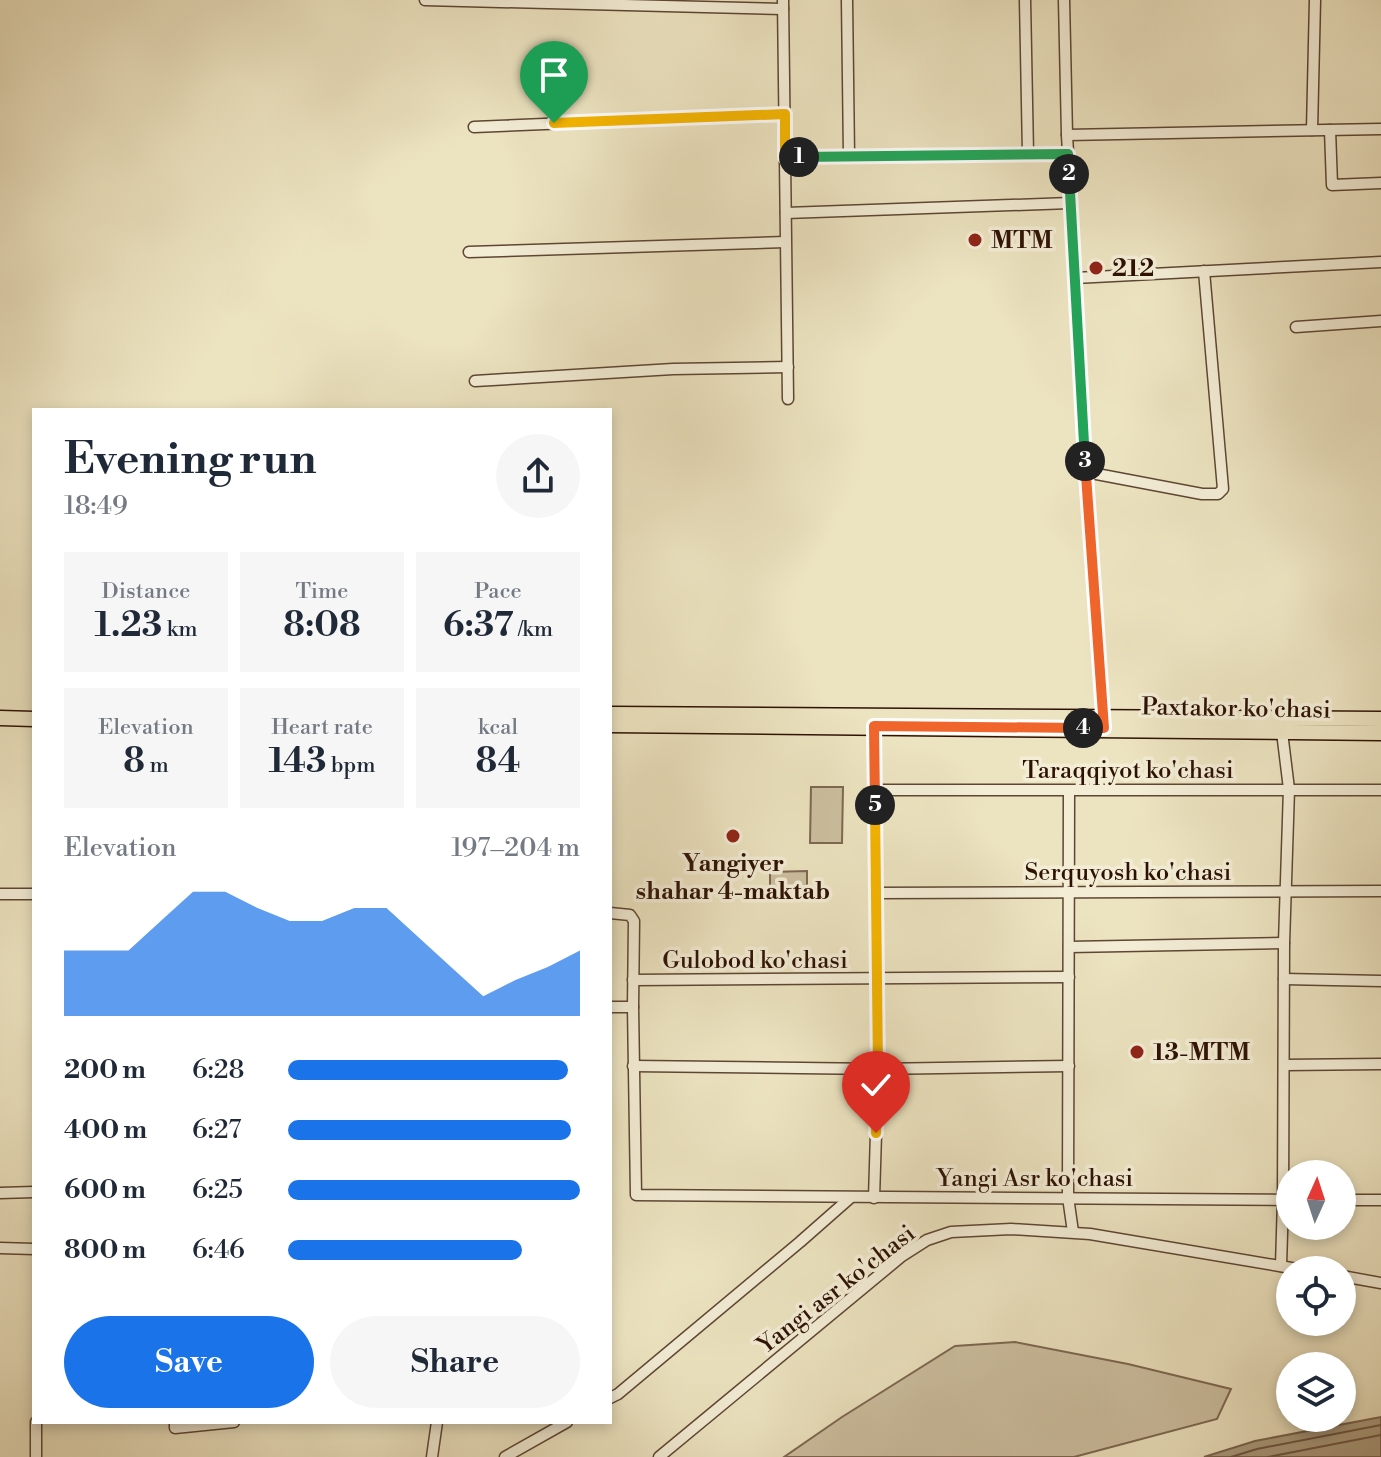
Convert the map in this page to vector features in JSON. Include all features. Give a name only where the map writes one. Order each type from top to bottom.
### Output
[{"type":"main road","points":[[0,709],[32,709]]},
{"type":"main road","name":"Paxtakor ko'chasi","points":[[612,714],[1103,723],[1282,732],[1381,733]]},
{"type":"main road","points":[[0,718],[32,719]]},
{"type":"main road","name":"Paxtakor ko'chasi","points":[[612,725],[874,726],[1381,719]]},
{"type":"street","points":[[425,0],[783,4],[788,399]]},
{"type":"street","points":[[847,0],[849,156]]},
{"type":"street","points":[[1025,0],[1028,154]]},
{"type":"street","points":[[1064,0],[1070,203],[1103,723]]},
{"type":"street","points":[[1312,130],[1315,0]]},
{"type":"street","points":[[474,127],[785,114]]},
{"type":"street","points":[[1067,135],[1381,129]]},
{"type":"street","points":[[1330,130],[1332,185],[1381,183]]},
{"type":"street","points":[[785,157],[1068,154]]},
{"type":"street","points":[[786,213],[1070,203]]},
{"type":"street","points":[[469,252],[785,242]]},
{"type":"street","points":[[1075,278],[1381,262]]},
{"type":"street","points":[[1086,472],[1202,494],[1218,494],[1223,489],[1204,271]]},
{"type":"street","points":[[1296,327],[1381,321]]},
{"type":"street","points":[[475,381],[673,369],[788,367]]},
{"type":"street","points":[[874,726],[878,1069],[874,1198]]},
{"type":"street","points":[[1282,732],[1289,789],[1284,943],[1286,1160]]},
{"type":"street","name":"Taraqqiyot ko'chasi","points":[[875,790],[1381,790]]},
{"type":"street","points":[[1069,791],[1068,1197],[1073,1232]]},
{"type":"street","name":"Serquyosh ko'chasi","points":[[876,893],[1381,891]]},
{"type":"street","points":[[0,894],[32,894]]},
{"type":"street","name":"Gulobod ko'chasi","points":[[612,913],[630,915],[634,921],[636,1195]]},
{"type":"street","points":[[1069,947],[1284,943]]},
{"type":"street","name":"Gulobod ko'chasi","points":[[633,980],[1069,977]]},
{"type":"street","points":[[1284,979],[1381,981]]},
{"type":"street","points":[[612,1007],[633,1007]]},
{"type":"street","points":[[1284,1065],[1381,1064]]},
{"type":"street","points":[[633,1066],[878,1069],[1069,1066]]},
{"type":"street","points":[[0,1193],[32,1192]]},
{"type":"street","name":"Yangi Asr ko'chasi","points":[[636,1195],[1276,1200]]},
{"type":"street","points":[[612,1397],[850,1198]]},
{"type":"street","points":[[1356,1200],[1381,1200]]},
{"type":"street","name":"Yangi asr ko'chasi","points":[[659,1457],[902,1256],[927,1240],[951,1232],[1011,1229],[1073,1232],[1276,1265]]},
{"type":"street","points":[[0,1248],[32,1249]]},
{"type":"street","points":[[1356,1279],[1381,1283]]},
{"type":"street","points":[[36,1424],[36,1457]]},
{"type":"street","points":[[432,1457],[437,1424]]},
{"type":"street","points":[[505,1457],[563,1424]]},
{"type":"shaded area","points":[[811,787],[843,787],[842,843],[810,843]]},
{"type":"shaded area","points":[[807,871],[807,893],[770,894],[770,872]]},
{"type":"shaded area","points":[[1015,1342],[1128,1364],[1231,1389],[1217,1419],[1074,1457],[784,1457],[955,1346]]},
{"type":"water","points":[[1381,1417],[1381,1457],[1204,1457],[1255,1441],[1302,1432],[1356,1432],[1356,1422]]},
{"type":"place","name":"MTM","points":[[975,240]]},
{"type":"place","name":"212","points":[[1096,268]]},
{"type":"place","name":"Yangiyer shahar 4-maktab","points":[[733,836]]},
{"type":"place","name":"13-MTM","points":[[1137,1052]]},
{"type":"route","points":[[554,123],[785,114],[785,157],[1068,154],[1104,728],[874,726],[876,1133]]}]
